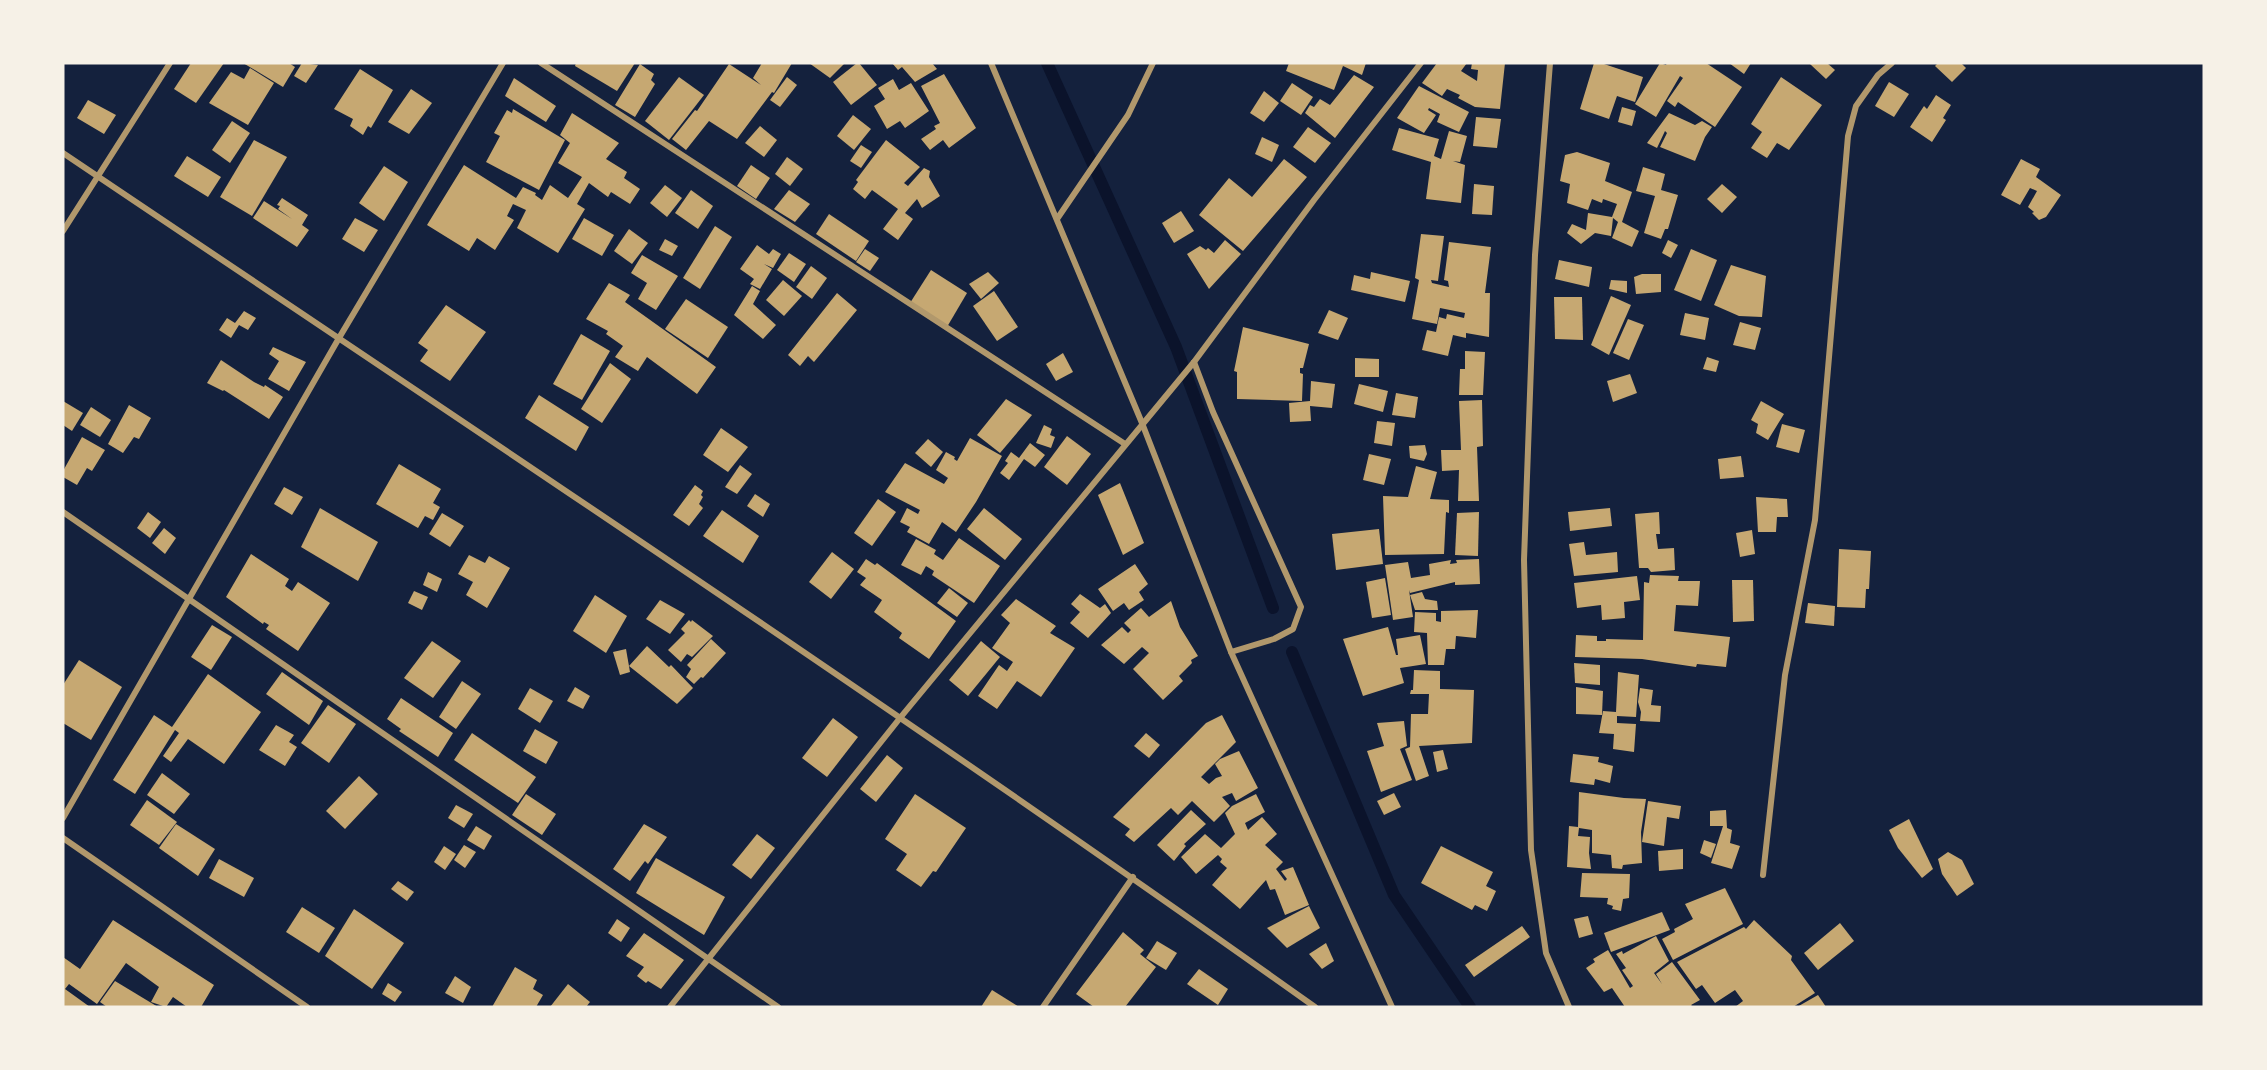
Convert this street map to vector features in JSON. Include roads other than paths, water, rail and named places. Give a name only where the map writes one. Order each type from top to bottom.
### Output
[{"type":"street","points":[[63,231],[170,63]]},
{"type":"street","points":[[63,818],[339,338],[502,63]]},
{"type":"street","points":[[541,63],[1125,444]]},
{"type":"street","points":[[984,63],[996,74]]},
{"type":"street","points":[[991,63],[1142,423],[1231,652],[1392,1007]]},
{"type":"street","points":[[1057,219],[1128,115],[1154,63]]},
{"type":"street","points":[[670,1007],[900,718],[1194,362],[1314,200],[1421,63]]},
{"type":"street","points":[[1550,63],[1535,255],[1525,584],[1531,850],[1546,953],[1569,1007]]},
{"type":"street","points":[[1762,875],[1785,675],[1815,520],[1848,136],[1856,106],[1878,75],[1892,63]]},
{"type":"street","points":[[63,153],[900,718],[1133,877],[1315,1007]]},
{"type":"street","points":[[1194,362],[1213,412],[1301,607],[1293,629],[1274,639],[1231,652]]},
{"type":"street","points":[[63,512],[778,1007]]},
{"type":"street","points":[[63,838],[307,1007]]},
{"type":"street","points":[[1043,1007],[1133,877]]},
{"type":"waterway","points":[[1047,63],[1176,347],[1273,608]]},
{"type":"waterway","points":[[1292,652],[1394,895],[1470,1007]]}]
